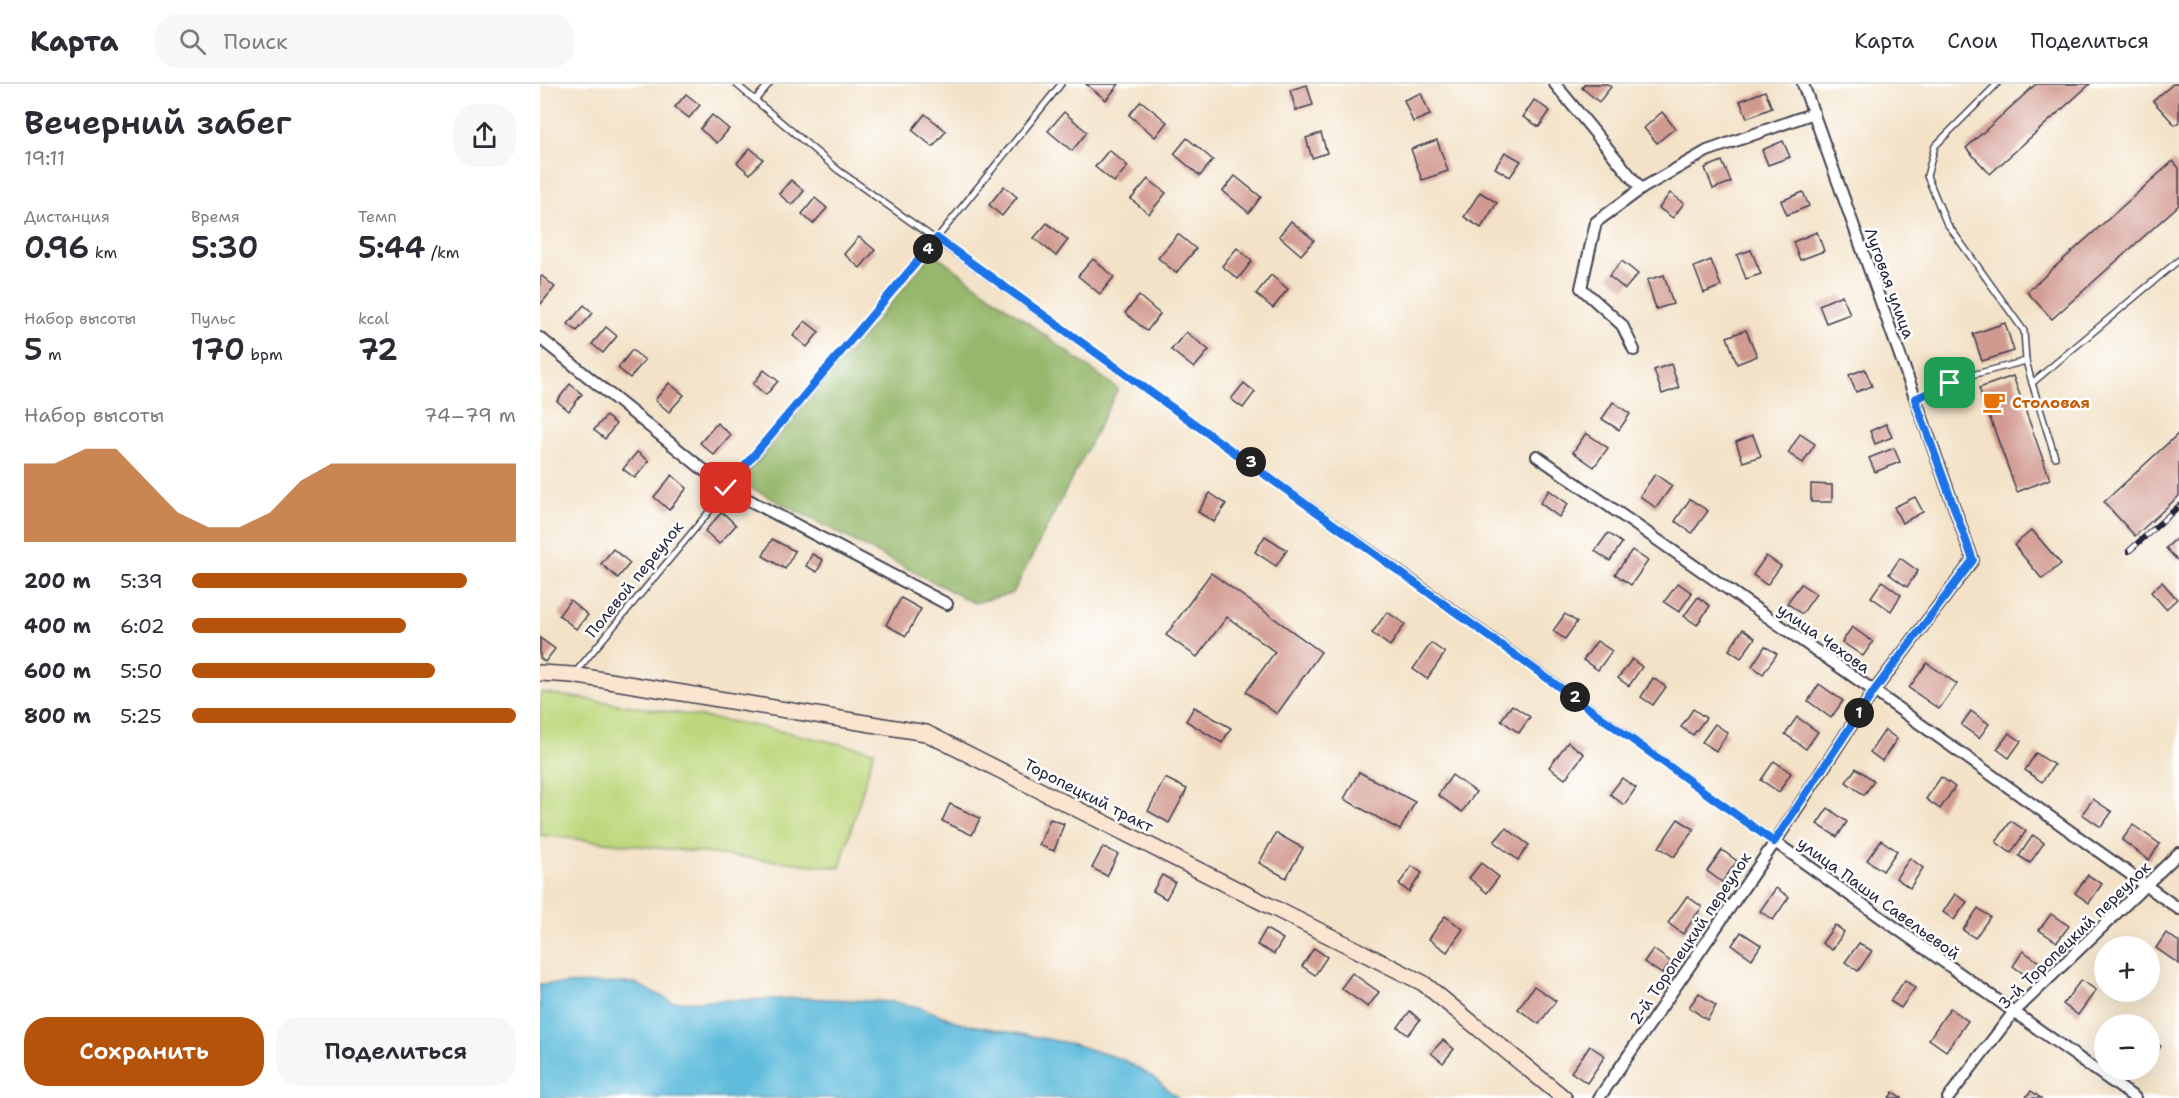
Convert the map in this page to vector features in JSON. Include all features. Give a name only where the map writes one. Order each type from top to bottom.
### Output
[{"type":"main road","name":"Торопецкий тракт","points":[[540,673],[573,675],[926,733],[1423,983],[1564,1098]]},
{"type":"street","points":[[1556,84],[1641,189]]},
{"type":"street","name":"Луговая улица","points":[[1803,84],[1973,560]]},
{"type":"street","points":[[1634,350],[1622,325],[1581,288],[1596,222],[1641,189],[1707,151],[1814,113]]},
{"type":"street","points":[[540,338],[726,488],[947,604]]},
{"type":"street","name":"улица Чехова","points":[[1537,456],[1874,691],[2179,909]]},
{"type":"street","name":"2-й Торопецкий переулок","points":[[1599,1098],[1874,691],[1973,560]]},
{"type":"street","name":"улица Паши Савельевой","points":[[1774,842],[2135,1098]]},
{"type":"street","name":"3-й Торопецкий переулок","points":[[1948,1098],[2013,1013],[2179,853]]},
{"type":"lane","name":"улица Паши Савельевой","points":[[736,84],[838,170],[937,238],[1774,842]]},
{"type":"lane","points":[[755,100],[769,84]]},
{"type":"lane","name":"Полевой переулок","points":[[573,675],[726,488],[937,238],[1061,84]]},
{"type":"lane","points":[[1997,84],[1935,146],[1927,176],[1946,222],[2024,331],[2026,361],[2055,457]]},
{"type":"lane","points":[[2032,382],[2179,260]]},
{"type":"lane","points":[[1915,399],[1964,376],[2026,361]]},
{"type":"green space","points":[[933,253],[1118,389],[1013,593],[974,603],[740,482]]},
{"type":"green space","points":[[540,692],[747,724],[874,751],[840,868],[540,835]]},
{"type":"water","points":[[635,983],[672,1002],[808,998],[893,1002],[919,1007],[961,1023],[1073,1044],[1124,1060],[1153,1077],[1178,1098],[540,1098],[540,984]]},
{"type":"building","points":[[1086,84],[1119,84],[1106,100]]},
{"type":"building","points":[[1585,84],[1607,84],[1611,87],[1599,102],[1582,88]]},
{"type":"building","points":[[2036,84],[2090,84],[1990,174],[1966,148]]},
{"type":"building","points":[[2173,84],[2179,84],[2179,122],[2175,125],[2153,101]]},
{"type":"building","points":[[1307,85],[1313,105],[1296,110],[1290,90]]},
{"type":"building","points":[[1765,91],[1772,108],[1747,118],[1740,101]]},
{"type":"building","points":[[1421,93],[1430,115],[1413,122],[1404,100]]},
{"type":"building","points":[[686,94],[700,105],[689,118],[675,107]]},
{"type":"building","points":[[1534,100],[1550,111],[1539,127],[1523,117]]},
{"type":"building","points":[[1141,101],[1167,122],[1155,137],[1129,115]]},
{"type":"building","points":[[1064,112],[1087,132],[1072,151],[1048,131]]},
{"type":"building","points":[[1662,112],[1675,128],[1657,143],[1644,128]]},
{"type":"building","points":[[925,114],[946,131],[933,147],[912,130]]},
{"type":"building","points":[[712,115],[729,129],[717,143],[700,129]]},
{"type":"building","points":[[1321,133],[1327,153],[1312,158],[1306,138]]},
{"type":"building","points":[[1187,138],[1213,160],[1200,176],[1174,154]]},
{"type":"building","points":[[1437,140],[1448,171],[1422,180],[1411,149]]},
{"type":"building","points":[[1783,141],[1790,157],[1768,165],[1762,150]]},
{"type":"building","points":[[750,148],[763,159],[750,174],[737,163]]},
{"type":"building","points":[[1109,150],[1128,166],[1114,182],[1095,167]]},
{"type":"building","points":[[1505,152],[1521,161],[1510,177],[1495,168]]},
{"type":"building","points":[[1722,161],[1731,182],[1713,189],[1705,168]]},
{"type":"building","points":[[2173,161],[2179,168],[2179,205],[2052,319],[2027,292]]},
{"type":"building","points":[[1235,176],[1261,197],[1249,213],[1223,191]]},
{"type":"building","points":[[1148,179],[1166,193],[1149,214],[1131,199]]},
{"type":"building","points":[[791,180],[804,191],[792,205],[779,194]]},
{"type":"building","points":[[1004,186],[1017,197],[1002,216],[989,205]]},
{"type":"building","points":[[1480,192],[1497,203],[1481,228],[1464,217]]},
{"type":"building","points":[[1803,192],[1809,206],[1787,215],[1781,201]]},
{"type":"building","points":[[1670,193],[1684,203],[1673,218],[1659,208]]},
{"type":"building","points":[[815,198],[827,208],[813,224],[802,214]]},
{"type":"building","points":[[1291,221],[1314,240],[1301,255],[1279,236]]},
{"type":"building","points":[[1047,223],[1068,240],[1056,256],[1034,238]]},
{"type":"building","points":[[1817,232],[1824,251],[1800,260],[1793,242]]},
{"type":"building","points":[[1178,234],[1196,249],[1176,273],[1158,258]]},
{"type":"building","points":[[859,237],[875,250],[860,268],[844,254]]},
{"type":"building","points":[[1237,248],[1252,261],[1238,279],[1222,266]]},
{"type":"building","points":[[1751,250],[1761,274],[1746,279],[1737,255]]},
{"type":"building","points":[[1093,259],[1114,277],[1100,294],[1078,276]]},
{"type":"building","points":[[1711,260],[1721,286],[1704,293],[1694,267]]},
{"type":"building","points":[[1622,261],[1638,274],[1625,289],[1609,276]]},
{"type":"building","points":[[1271,275],[1288,289],[1273,308],[1256,294]]},
{"type":"building","points":[[1664,275],[1673,304],[1656,309],[1647,280]]},
{"type":"building","points":[[542,276],[555,287],[540,305],[540,278]]},
{"type":"building","points":[[1842,295],[1850,314],[1826,323],[1819,305]]},
{"type":"building","points":[[1139,296],[1160,314],[1147,331],[1125,313]]},
{"type":"building","points":[[584,305],[593,313],[577,331],[568,324]]},
{"type":"building","points":[[805,321],[819,332],[807,347],[793,336]]},
{"type":"building","points":[[2005,323],[2014,351],[1982,361],[1973,334]]},
{"type":"building","points":[[606,327],[617,336],[603,353],[592,344]]},
{"type":"building","points":[[1746,330],[1757,356],[1737,364],[1727,337]]},
{"type":"building","points":[[1186,332],[1209,350],[1194,368],[1171,350]]},
{"type":"building","points":[[632,350],[645,360],[630,378],[618,368]]},
{"type":"building","points":[[1671,364],[1679,388],[1662,394],[1654,370]]},
{"type":"building","points":[[1865,369],[1872,386],[1856,392],[1849,375]]},
{"type":"building","points":[[764,370],[778,381],[766,395],[753,384]]},
{"type":"building","points":[[2013,376],[2050,479],[2017,492],[1979,388]]},
{"type":"building","points":[[669,383],[684,395],[669,412],[655,400]]},
{"type":"building","points":[[1244,383],[1255,392],[1243,408],[1231,399]]},
{"type":"building","points":[[570,384],[582,394],[569,411],[557,401]]},
{"type":"building","points":[[1613,402],[1630,414],[1619,430],[1602,419]]},
{"type":"building","points":[[606,416],[616,424],[605,439],[594,430]]},
{"type":"building","points":[[717,423],[731,435],[714,455],[700,443]]},
{"type":"building","points":[[1886,424],[1892,437],[1875,444],[1870,431]]},
{"type":"building","points":[[1586,433],[1608,448],[1594,467],[1573,452]]},
{"type":"building","points":[[2179,433],[2179,496],[2135,536],[2104,502]]},
{"type":"building","points":[[1800,434],[1815,444],[1803,463],[1788,453]]},
{"type":"building","points":[[1753,435],[1761,456],[1743,462],[1736,442]]},
{"type":"building","points":[[1894,448],[1900,462],[1875,472],[1869,458]]},
{"type":"building","points":[[637,452],[649,461],[635,478],[623,469]]},
{"type":"building","points":[[1655,474],[1672,486],[1656,508],[1640,496]]},
{"type":"building","points":[[672,475],[687,488],[669,510],[654,497]]},
{"type":"building","points":[[1811,484],[1832,485],[1832,502],[1811,502]]},
{"type":"building","points":[[1549,490],[1568,504],[1559,517],[1540,503]]},
{"type":"building","points":[[1210,493],[1226,504],[1214,522],[1198,512]]},
{"type":"building","points":[[1915,497],[1923,512],[1902,523],[1894,507]]},
{"type":"building","points":[[1690,499],[1708,511],[1692,533],[1675,521]]},
{"type":"building","points":[[722,512],[736,525],[719,544],[705,531]]},
{"type":"building","points":[[2032,530],[2061,564],[2042,579],[2014,545]]},
{"type":"building","points":[[1608,533],[1622,543],[1610,561],[1595,551]]},
{"type":"building","points":[[1265,536],[1287,550],[1276,566],[1255,552]]},
{"type":"building","points":[[2179,536],[2179,562],[2166,548]]},
{"type":"building","points":[[772,539],[795,551],[785,569],[763,556]]},
{"type":"building","points":[[613,549],[630,563],[618,578],[601,564]]},
{"type":"building","points":[[1632,550],[1648,561],[1631,585],[1615,574]]},
{"type":"building","points":[[812,554],[823,560],[817,572],[806,566]]},
{"type":"building","points":[[1766,556],[1781,566],[1767,585],[1753,575]]},
{"type":"building","points":[[1900,558],[1918,571],[1907,587],[1889,574]]},
{"type":"building","points":[[1211,573],[1321,652],[1277,714],[1246,692],[1275,652],[1227,617],[1197,657],[1166,635]]},
{"type":"building","points":[[1882,581],[1901,595],[1891,611],[1871,597]]},
{"type":"building","points":[[2162,582],[2177,599],[2166,609],[2151,592]]},
{"type":"building","points":[[1678,583],[1692,593],[1679,612],[1664,602]]},
{"type":"building","points":[[1801,584],[1816,594],[1802,614],[1787,603]]},
{"type":"building","points":[[1698,597],[1710,606],[1697,625],[1684,616]]},
{"type":"building","points":[[901,598],[921,609],[906,636],[886,625]]},
{"type":"building","points":[[570,600],[588,615],[576,629],[559,615]]},
{"type":"building","points":[[1387,612],[1405,624],[1390,646],[1372,633]]},
{"type":"building","points":[[1565,614],[1577,622],[1565,639],[1553,631]]},
{"type":"building","points":[[1852,627],[1873,642],[1863,656],[1842,642]]},
{"type":"building","points":[[1743,629],[1755,638],[1741,658],[1729,650]]},
{"type":"building","points":[[540,638],[555,649],[545,662],[540,658]]},
{"type":"building","points":[[1597,641],[1612,651],[1598,670],[1583,660]]},
{"type":"building","points":[[1431,643],[1445,653],[1427,679],[1413,669]]},
{"type":"building","points":[[1765,646],[1777,654],[1763,674],[1752,666]]},
{"type":"building","points":[[1632,659],[1642,667],[1629,686],[1618,678]]},
{"type":"building","points":[[1927,663],[1957,684],[1939,709],[1909,688]]},
{"type":"building","points":[[1653,678],[1666,687],[1653,705],[1641,697]]},
{"type":"building","points":[[1819,684],[1843,701],[1831,718],[1808,701]]},
{"type":"building","points":[[1512,705],[1530,717],[1519,733],[1501,720]]},
{"type":"building","points":[[1194,707],[1231,728],[1222,743],[1186,721]]},
{"type":"building","points":[[1693,709],[1706,718],[1693,735],[1681,727]]},
{"type":"building","points":[[1971,711],[1989,724],[1979,738],[1961,725]]},
{"type":"building","points":[[1797,717],[1818,732],[1806,749],[1785,734]]},
{"type":"building","points":[[1715,724],[1728,733],[1716,751],[1702,742]]},
{"type":"building","points":[[1885,730],[1897,739],[1882,761],[1870,752]]},
{"type":"building","points":[[2009,733],[2021,741],[2009,758],[1997,749]]},
{"type":"building","points":[[1568,742],[1584,754],[1565,779],[1549,767]]},
{"type":"building","points":[[2036,753],[2054,765],[2042,782],[2025,770]]},
{"type":"building","points":[[1774,761],[1791,773],[1779,792],[1761,780]]},
{"type":"building","points":[[1856,768],[1874,781],[1864,795],[1846,782]]},
{"type":"building","points":[[1359,772],[1415,802],[1400,830],[1344,799]]},
{"type":"building","points":[[1452,775],[1476,792],[1462,812],[1438,795]]},
{"type":"building","points":[[1941,777],[1955,787],[1940,809],[1926,799]]},
{"type":"building","points":[[1165,778],[1187,789],[1169,823],[1148,811]]},
{"type":"building","points":[[1622,778],[1636,788],[1624,805],[1610,794]]},
{"type":"building","points":[[2093,799],[2112,812],[2101,827],[2082,814]]},
{"type":"building","points":[[950,804],[980,818],[972,835],[942,821]]},
{"type":"building","points":[[1828,808],[1847,822],[1837,837],[1817,824]]},
{"type":"building","points":[[1050,819],[1064,824],[1054,851],[1039,845]]},
{"type":"building","points":[[1678,819],[1694,829],[1674,857],[1659,847]]},
{"type":"building","points":[[2011,821],[2026,831],[2011,853],[1996,842]]},
{"type":"building","points":[[2133,825],[2160,844],[2149,860],[2122,840]]},
{"type":"building","points":[[1506,828],[1529,845],[1518,860],[1494,842]]},
{"type":"building","points":[[1276,833],[1303,848],[1286,878],[1259,863]]},
{"type":"building","points":[[2033,835],[2044,843],[2030,863],[2019,856]]},
{"type":"building","points":[[1881,840],[1897,851],[1883,871],[1867,860]]},
{"type":"building","points":[[1103,847],[1118,854],[1107,876],[1092,868]]},
{"type":"building","points":[[1722,850],[1737,861],[1722,882],[1707,871]]},
{"type":"building","points":[[1910,858],[1923,868],[1910,888],[1896,878]]},
{"type":"building","points":[[1481,863],[1499,877],[1487,893],[1469,878]]},
{"type":"building","points":[[1412,866],[1422,873],[1409,892],[1399,884]]},
{"type":"building","points":[[1162,875],[1175,882],[1166,899],[1153,891]]},
{"type":"building","points":[[2088,875],[2102,884],[2089,903],[2075,893]]},
{"type":"building","points":[[1776,888],[1789,897],[1773,920],[1760,911]]},
{"type":"building","points":[[1955,894],[1967,902],[1954,920],[1943,912]]},
{"type":"building","points":[[1687,896],[1702,907],[1683,934],[1668,923]]},
{"type":"building","points":[[1978,908],[1990,917],[1975,938],[1963,930]]},
{"type":"building","points":[[2051,914],[2069,926],[2057,942],[2039,930]]},
{"type":"building","points":[[1445,916],[1463,929],[1447,952],[1429,939]]},
{"type":"building","points":[[1835,925],[1844,932],[1832,950],[1822,943]]},
{"type":"building","points":[[1266,929],[1283,939],[1274,954],[1257,945]]},
{"type":"building","points":[[1741,932],[1761,945],[1752,959],[1732,945]]},
{"type":"building","points":[[2166,933],[2179,942],[2179,964],[2160,951],[2160,942]]},
{"type":"building","points":[[1859,943],[1872,951],[1858,971],[1845,962]]},
{"type":"building","points":[[1314,948],[1327,957],[1315,975],[1302,966]]},
{"type":"building","points":[[1653,949],[1671,962],[1662,974],[1644,962]]},
{"type":"building","points":[[2023,951],[2039,962],[2028,977],[2013,966]]},
{"type":"building","points":[[1352,973],[1379,992],[1368,1007],[1341,988]]},
{"type":"building","points":[[1905,980],[1915,988],[1901,1008],[1890,1001]]},
{"type":"building","points":[[2081,980],[2094,989],[2094,993],[2078,1015],[2063,1004]]},
{"type":"building","points":[[1534,986],[1556,1001],[1539,1024],[1518,1009]]},
{"type":"building","points":[[1699,993],[1716,1006],[1707,1020],[1689,1007]]},
{"type":"building","points":[[1950,1008],[1968,1021],[1946,1051],[1929,1039]]},
{"type":"building","points":[[1410,1011],[1420,1020],[1408,1035],[1398,1027]]},
{"type":"building","points":[[1443,1040],[1454,1049],[1443,1063],[1431,1053]]},
{"type":"building","points":[[1590,1046],[1605,1056],[1587,1083],[1571,1072]]},
{"type":"building","points":[[2031,1091],[2041,1098],[2025,1098]]},
{"type":"building","points":[[1893,1092],[1902,1098],[1889,1098]]},
{"type":"railway","points":[[2129,551],[2179,506]]},
{"type":"place","name":"Столовая","points":[[1994,402]]},
{"type":"route","points":[[726,488],[937,238],[1418,582],[1774,842],[1874,691],[1973,560],[1915,399],[1950,383]]}]
